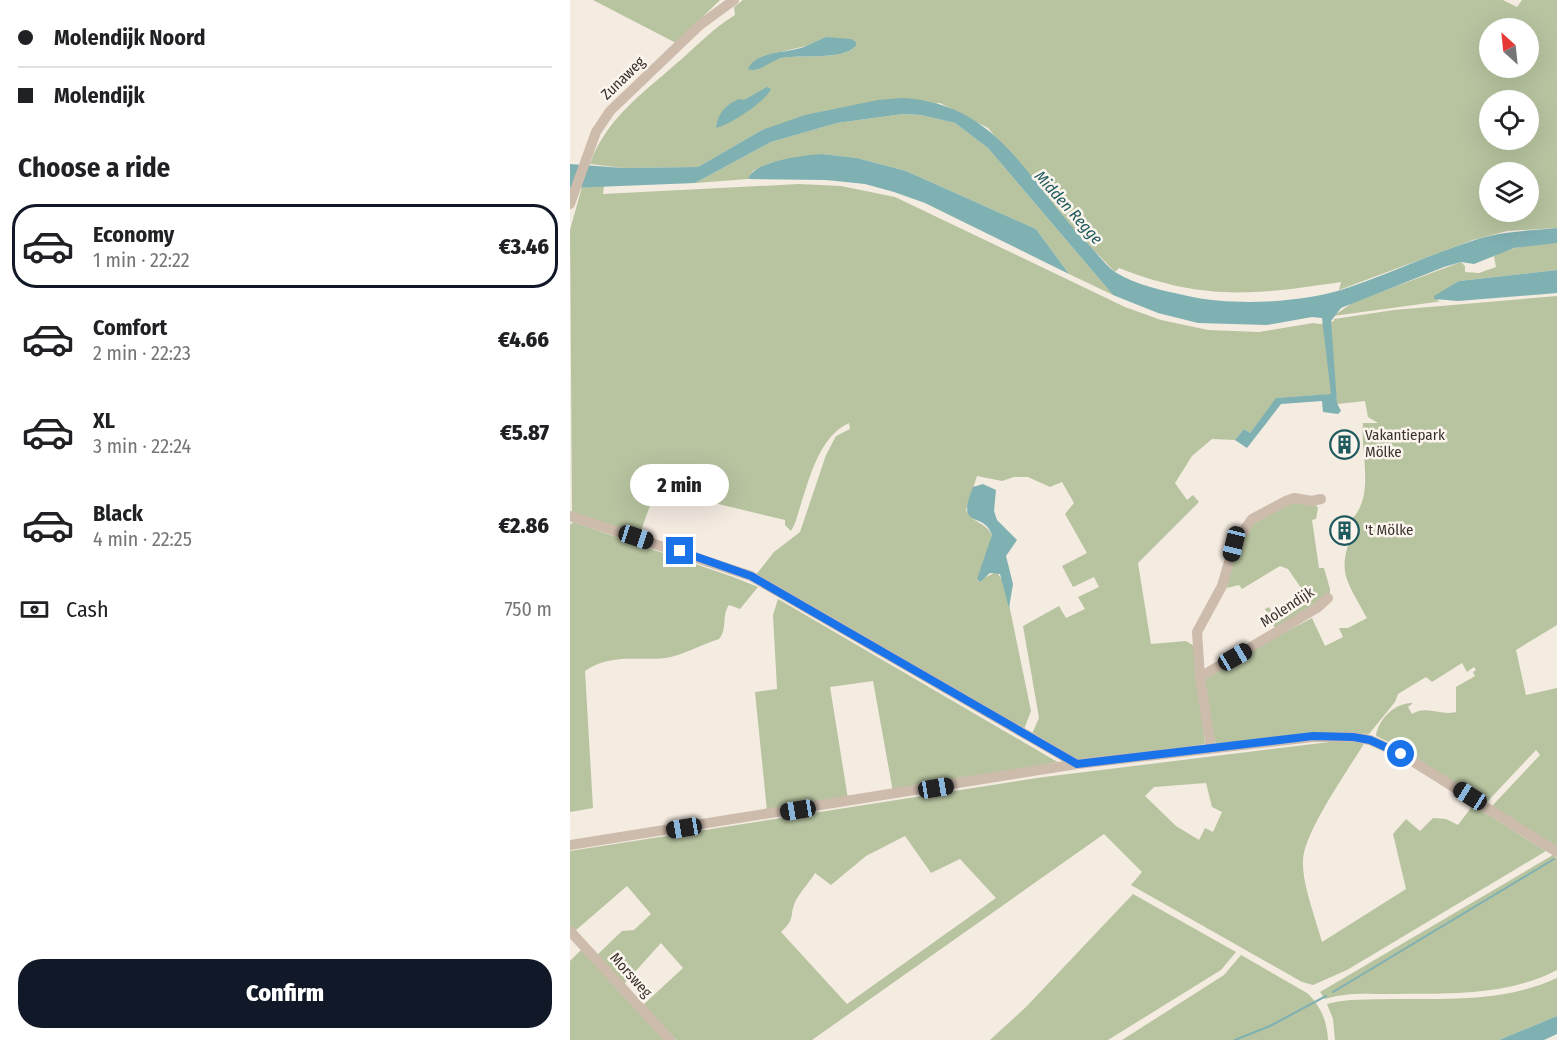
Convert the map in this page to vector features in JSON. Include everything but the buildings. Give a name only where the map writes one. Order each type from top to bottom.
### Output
[{"type":"street","name":"Zunaweg","points":[[570,204],[596,132],[616,105],[700,25],[734,0]]},
{"type":"street","points":[[1211,748],[1200,677],[1197,632],[1222,586],[1234,544],[1252,519],[1291,499],[1312,501],[1321,499]]},
{"type":"street","points":[[570,516],[751,576],[1077,764]]},
{"type":"street","name":"Molendijk","points":[[1200,677],[1317,608],[1328,598]]},
{"type":"street","points":[[570,845],[1077,764],[1313,736],[1353,737],[1370,740],[1401,754],[1557,852]]},
{"type":"street","name":"Morsweg","points":[[570,931],[670,1040]]},
{"type":"green space","points":[[593,0],[720,0],[676,43]]},
{"type":"green space","points":[[743,0],[1503,0],[1517,7],[1522,0],[1557,0],[1557,228],[1507,231],[1473,240],[1339,290],[1341,282],[1281,290],[1229,292],[1177,286],[1119,268],[1115,272],[1067,223],[988,128],[940,103],[762,130],[698,167],[623,168],[590,164],[605,134],[626,108],[712,32],[735,15],[734,7]],"holes":[[[826,37],[843,40],[856,46],[842,54],[782,58],[756,70],[753,62],[772,54],[806,46]]]},
{"type":"green space","points":[[903,114],[921,115],[955,123],[988,148],[1113,295],[1069,274],[1036,229],[906,171],[857,158],[822,154],[770,163],[753,171],[748,179],[695,183],[771,142],[837,123]]},
{"type":"green space","points":[[799,184],[841,186],[895,197],[1125,307],[1161,320],[1208,330],[1259,332],[1313,323],[1320,324],[1334,321],[1334,319],[1394,310],[1557,296],[1557,625],[1516,650],[1526,695],[1557,688],[1557,848],[1492,806],[1540,755],[1536,750],[1486,803],[1397,746],[1376,736],[1384,718],[1400,705],[1413,703],[1408,707],[1412,714],[1423,710],[1456,712],[1456,687],[1475,676],[1473,672],[1476,670],[1474,667],[1467,672],[1462,663],[1432,682],[1426,677],[1398,694],[1395,702],[1369,734],[1324,732],[1218,744],[1215,742],[1204,680],[1215,669],[1312,618],[1325,646],[1343,637],[1339,628],[1348,628],[1367,618],[1347,580],[1345,571],[1346,551],[1356,521],[1353,518],[1360,508],[1365,485],[1363,423],[1378,423],[1368,417],[1365,401],[1337,404],[1336,394],[1277,398],[1250,433],[1244,429],[1235,440],[1212,439],[1192,456],[1175,483],[1187,500],[1193,495],[1199,502],[1138,563],[1151,644],[1186,641],[1194,646],[1205,744],[1084,762],[1031,736],[1039,718],[1023,626],[1059,606],[1066,618],[1085,609],[1078,597],[1099,587],[1094,577],[1073,587],[1062,566],[1087,553],[1065,514],[1074,503],[1062,482],[1050,487],[1028,477],[1014,477],[1002,481],[977,476],[966,510],[971,518],[990,531],[992,536],[977,581],[997,572],[1005,585],[1031,711],[1023,732],[755,576],[774,552],[800,532],[826,455],[836,436],[850,429],[849,423],[839,429],[823,447],[808,481],[791,531],[785,525],[785,520],[706,501],[714,477],[696,471],[690,485],[659,481],[639,536],[572,513],[570,230],[582,187],[604,186],[603,194]]},
{"type":"green space","points":[[1557,243],[1557,270],[1459,281],[1437,301],[1443,301],[1333,316],[1354,302],[1461,262],[1465,266],[1465,272],[1479,273],[1496,267],[1494,256],[1501,252],[1525,246]]},
{"type":"green space","points":[[1288,502],[1315,504],[1318,508],[1316,519],[1312,520],[1319,568],[1324,568],[1330,593],[1276,630],[1265,609],[1269,607],[1278,622],[1310,601],[1288,569],[1280,566],[1242,589],[1239,585],[1227,588],[1233,555],[1243,534],[1251,526]]},
{"type":"green space","points":[[573,522],[758,587],[740,609],[729,605],[719,639],[673,657],[614,660],[595,665],[585,671],[593,808],[570,812],[570,525]]},
{"type":"green space","points":[[778,599],[1058,762],[893,792],[873,681],[830,687],[848,799],[767,811],[755,692],[777,689],[773,615]]},
{"type":"green space","points":[[1338,741],[1365,742],[1318,818],[1305,849],[1303,870],[1322,942],[1406,889],[1393,834],[1406,819],[1420,831],[1433,818],[1446,819],[1458,825],[1473,805],[1546,851],[1347,970],[1313,985],[1302,982],[1131,885],[1142,872],[1104,834],[812,1040],[676,1040],[643,1005],[683,968],[661,943],[624,984],[597,955],[622,931],[634,930],[651,914],[627,886],[575,931],[570,926],[570,851],[1044,777]],"holes":[[[1206,783],[1212,807],[1222,812],[1213,832],[1205,828],[1199,840],[1176,826],[1145,796],[1154,787]],[[905,836],[931,873],[960,859],[996,898],[847,1004],[781,932],[790,920],[797,898],[815,873],[831,885],[866,856]]]},
{"type":"green space","points":[[1553,855],[1557,858],[1557,970],[1517,985],[1474,992],[1357,994],[1325,999],[1320,992]]},
{"type":"green space","points":[[1133,894],[1236,952],[1221,970],[1108,1040],[990,1040],[1026,1007]]},
{"type":"green space","points":[[581,950],[665,1040],[570,1040],[570,961]]},
{"type":"green space","points":[[1241,955],[1307,993],[1322,1014],[1328,1040],[1122,1040],[1224,975]]},
{"type":"green space","points":[[1557,978],[1557,1016],[1499,1040],[1335,1040],[1333,1019],[1327,1004],[1359,1000],[1476,998],[1517,991]]},
{"type":"water","points":[[826,37],[851,39],[856,42],[856,46],[841,54],[782,58],[756,70],[748,69],[757,59],[804,47]]},
{"type":"water","points":[[767,87],[771,89],[755,106],[716,128],[721,113],[730,104],[739,99],[744,100]]},
{"type":"water","points":[[902,98],[935,103],[963,114],[987,130],[1028,171],[1066,219],[1111,269],[1123,277],[1160,290],[1225,301],[1265,302],[1305,298],[1341,290],[1493,235],[1557,228],[1557,243],[1514,248],[1474,264],[1461,262],[1444,267],[1341,308],[1331,321],[1337,403],[1341,411],[1338,414],[1323,412],[1322,401],[1281,404],[1247,448],[1235,440],[1244,429],[1250,433],[1276,398],[1331,394],[1322,318],[1312,317],[1267,325],[1198,323],[1158,313],[1113,295],[988,148],[955,123],[921,115],[903,114],[837,123],[771,142],[695,183],[570,188],[570,164],[623,168],[698,167],[762,130],[805,115],[878,100]]},
{"type":"water","points":[[822,154],[857,158],[906,171],[1036,229],[1069,274],[925,203],[894,192],[865,184],[826,180],[748,179],[752,173],[770,163]]},
{"type":"water","points":[[1557,270],[1557,293],[1458,301],[1434,299],[1434,296],[1459,281]]},
{"type":"water","points":[[983,484],[996,490],[994,511],[997,520],[1017,540],[1006,556],[1013,584],[1009,608],[1000,574],[990,573],[980,582],[977,579],[992,535],[988,527],[972,518],[967,510],[973,487]]},
{"type":"water","points":[[1557,1016],[1557,1034],[1544,1040],[1499,1040]]},
{"type":"waterway","points":[[1333,992],[1554,859]]},
{"type":"waterway","points":[[1235,1040],[1270,1026],[1326,996]]},
{"type":"place","name":"Vakantiepark Mölke","points":[[1344,444]]},
{"type":"place","name":"'t Mölke","points":[[1344,530]]},
{"type":"route","points":[[680,551],[751,576],[1077,764],[1313,736],[1353,737],[1370,740],[1401,754]]},
{"type":"water label","name":"Midden Regge","points":[[1069,207]]}]
